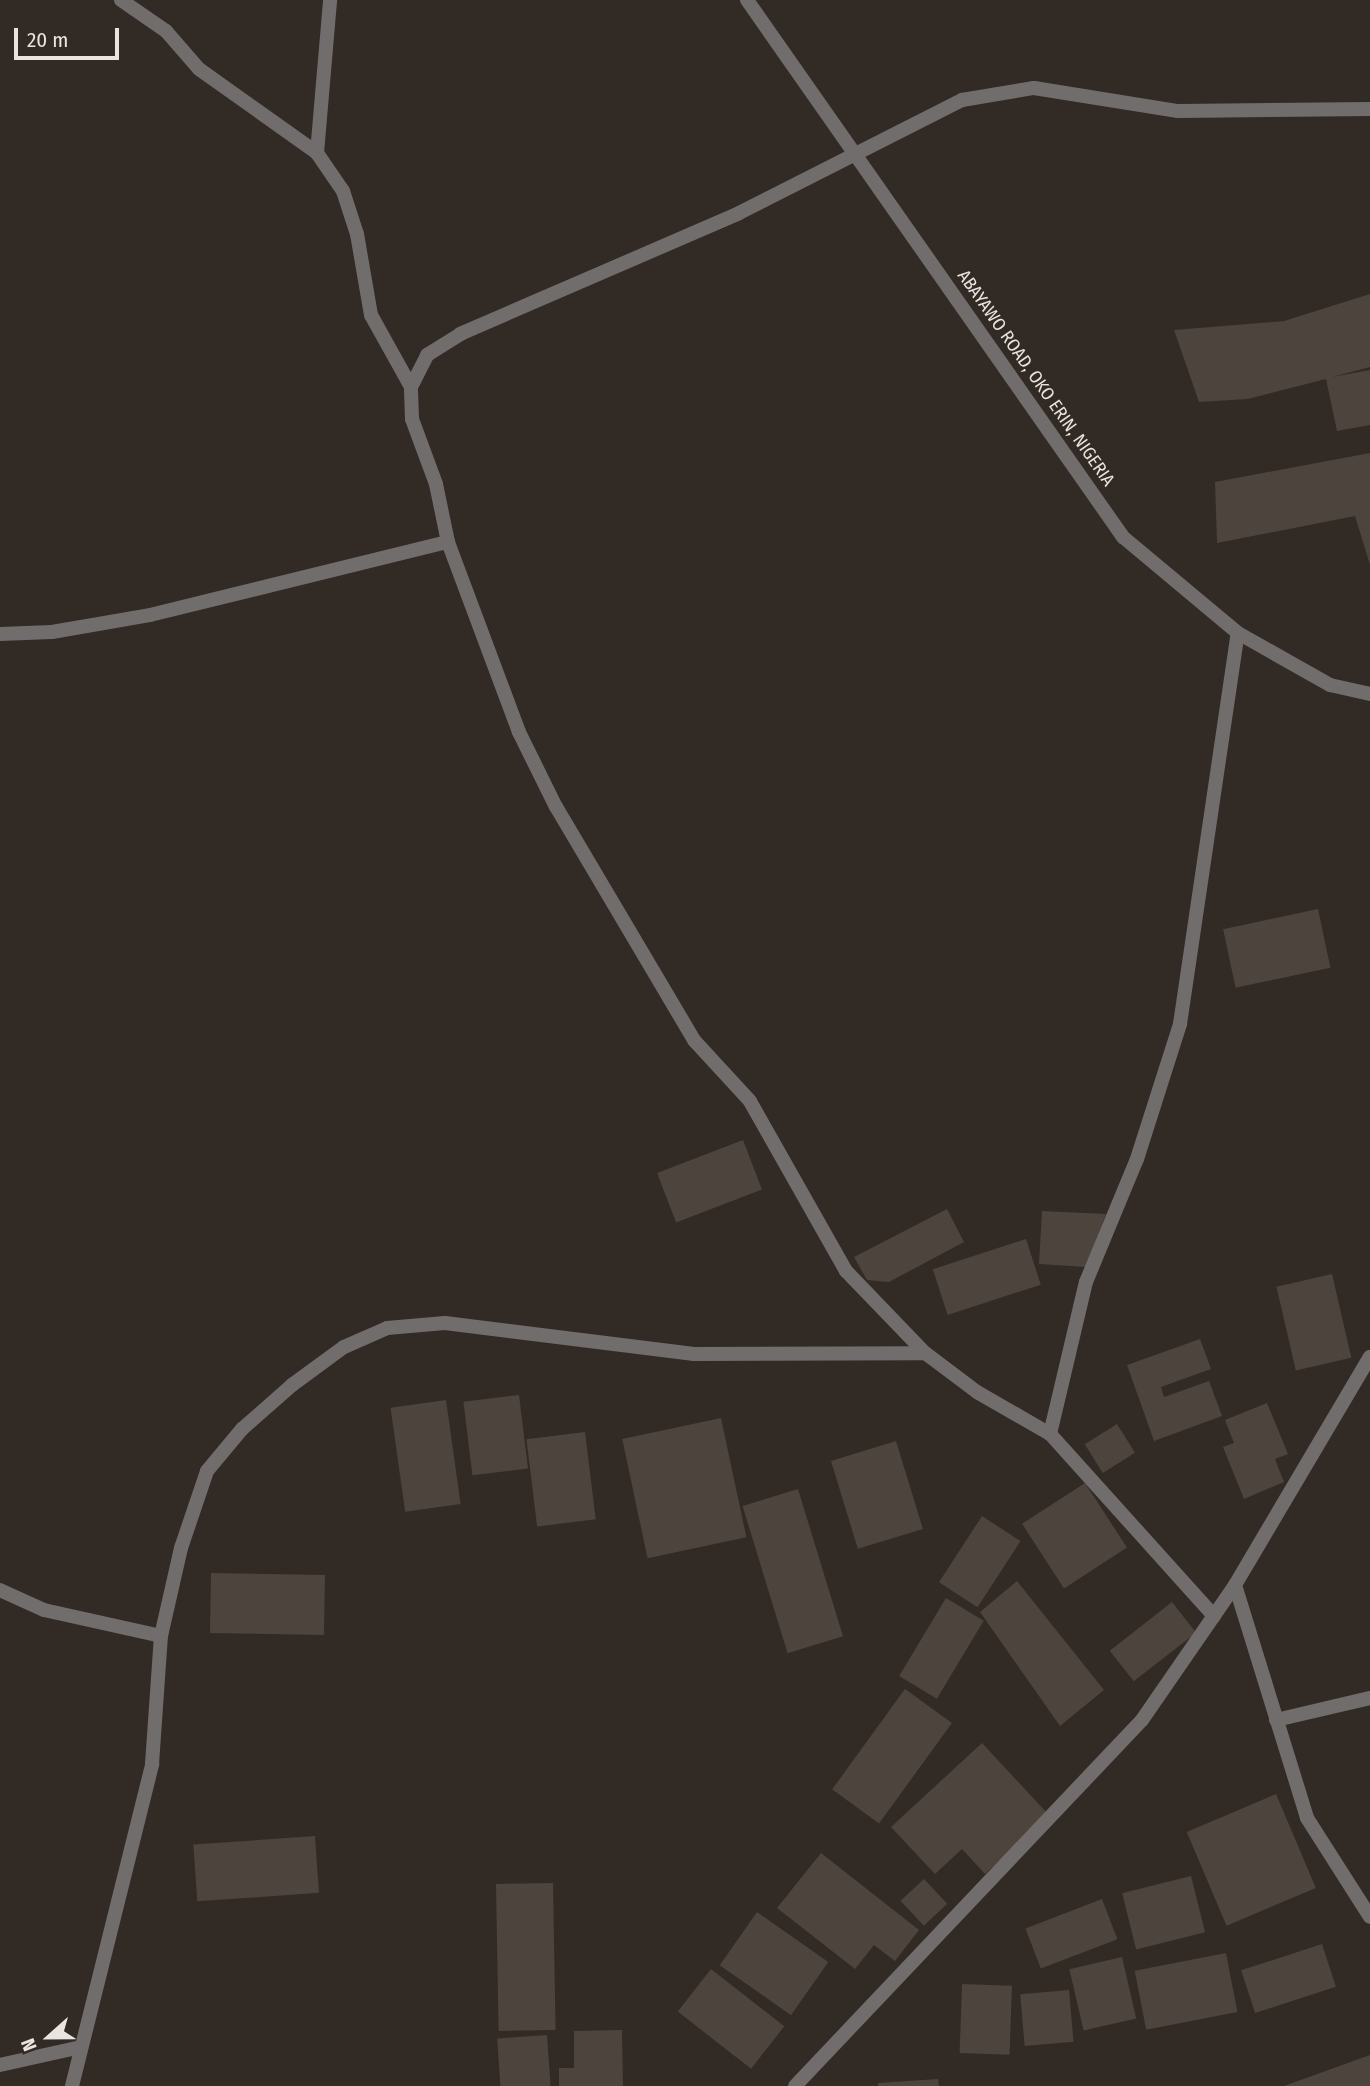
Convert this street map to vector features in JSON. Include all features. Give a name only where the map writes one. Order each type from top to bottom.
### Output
[{"type":"street","points":[[121,0],[166,31],[199,69],[317,153],[343,191],[357,234],[371,316],[411,387],[412,419],[436,484],[448,542],[519,732],[556,807],[694,1040],[750,1101],[846,1271],[925,1353],[977,1392],[1050,1434],[1214,1616]]},
{"type":"street","points":[[317,153],[330,0]]},
{"type":"street","name":"ABAYAWO ROAD, OKO ERIN, NIGERIA","points":[[747,0],[1123,537],[1238,633],[1330,685],[1370,694]]},
{"type":"street","points":[[411,387],[427,355],[460,334],[739,213],[962,100],[1034,88],[1178,111],[1370,109]]},
{"type":"street","points":[[0,634],[52,632],[150,615],[448,542]]},
{"type":"street","points":[[1050,1434],[1086,1282],[1137,1159],[1180,1024],[1238,633]]},
{"type":"street","points":[[72,2086],[81,2047],[100,1990],[152,1764],[161,1636],[181,1548],[207,1471],[242,1429],[292,1385],[344,1347],[387,1328],[445,1323],[694,1354],[925,1353]]},
{"type":"street","points":[[795,2086],[1142,1720],[1235,1585],[1370,1357]]},
{"type":"street","points":[[1235,1585],[1307,1818],[1370,1917]]},
{"type":"street","points":[[0,1590],[44,1610],[161,1636]]},
{"type":"street","points":[[1276,1720],[1370,1698]]},
{"type":"street","points":[[0,2065],[81,2047]]},
{"type":"building","points":[[1370,294],[1370,367],[1332,377],[1370,370],[1370,425],[1337,431],[1326,379],[1248,399],[1199,402],[1174,330],[1284,321]]},
{"type":"building","points":[[1370,453],[1370,565],[1355,516],[1217,543],[1215,482]]},
{"type":"building","points":[[1318,909],[1330,968],[1236,988],[1223,929]]},
{"type":"building","points":[[743,1140],[762,1189],[676,1222],[657,1173]]},
{"type":"building","points":[[947,1209],[964,1242],[889,1282],[867,1280],[854,1257]]},
{"type":"building","points":[[1042,1211],[1106,1214],[1086,1267],[1039,1264]]},
{"type":"building","points":[[1026,1239],[1041,1285],[948,1315],[933,1269]]},
{"type":"building","points":[[1332,1274],[1351,1358],[1296,1371],[1276,1287]]},
{"type":"building","points":[[1200,1339],[1211,1369],[1161,1387],[1164,1397],[1209,1381],[1222,1416],[1154,1441],[1127,1365]]},
{"type":"building","points":[[519,1395],[528,1468],[472,1475],[463,1402]]},
{"type":"building","points":[[446,1400],[461,1504],[405,1512],[391,1408]]},
{"type":"building","points":[[1267,1403],[1288,1454],[1275,1459],[1284,1482],[1244,1499],[1223,1447],[1234,1443],[1225,1420]]},
{"type":"building","points":[[721,1418],[746,1537],[648,1558],[622,1439]]},
{"type":"building","points":[[1117,1424],[1135,1453],[1103,1473],[1085,1444]]},
{"type":"building","points":[[585,1432],[596,1519],[537,1527],[526,1439]]},
{"type":"building","points":[[896,1441],[923,1529],[858,1549],[831,1461]]},
{"type":"building","points":[[1085,1483],[1127,1548],[1064,1588],[1022,1524]]},
{"type":"building","points":[[798,1489],[843,1636],[788,1653],[743,1506]]},
{"type":"building","points":[[982,1516],[1021,1541],[978,1607],[939,1582]]},
{"type":"building","points":[[211,1573],[325,1575],[324,1635],[210,1633]]},
{"type":"building","points":[[1017,1581],[1104,1690],[1060,1726],[980,1612]]},
{"type":"building","points":[[946,1598],[984,1621],[937,1699],[899,1676]]},
{"type":"building","points":[[1172,1602],[1196,1633],[1134,1681],[1110,1651]]},
{"type":"building","points":[[905,1689],[952,1723],[879,1823],[832,1789]]},
{"type":"building","points":[[982,1743],[1048,1814],[985,1874],[962,1849],[935,1874],[891,1827]]},
{"type":"building","points":[[1276,1794],[1316,1888],[1227,1926],[1187,1832]]},
{"type":"building","points":[[315,1836],[319,1893],[197,1901],[193,1845]]},
{"type":"building","points":[[821,1853],[919,1930],[895,1961],[874,1945],[855,1969],[777,1908]]},
{"type":"building","points":[[1191,1876],[1205,1932],[1136,1949],[1122,1893]]},
{"type":"building","points":[[924,1879],[947,1904],[924,1926],[901,1901]]},
{"type":"building","points":[[553,1883],[556,2030],[499,2031],[496,1884]]},
{"type":"building","points":[[1102,1899],[1117,1939],[1041,1969],[1025,1928]]},
{"type":"building","points":[[757,1912],[828,1962],[791,2015],[720,1965]]},
{"type":"building","points":[[1322,1944],[1336,1987],[1255,2013],[1241,1970]]},
{"type":"building","points":[[1226,1953],[1237,2012],[1146,2030],[1135,1971]]},
{"type":"building","points":[[1122,1957],[1136,2018],[1084,2031],[1069,1969]]},
{"type":"building","points":[[711,1969],[784,2026],[751,2069],[678,2012]]},
{"type":"building","points":[[962,1984],[1012,1986],[1010,2055],[960,2053]]},
{"type":"building","points":[[1069,1990],[1074,2042],[1025,2046],[1020,1994]]},
{"type":"building","points":[[622,2030],[623,2086],[559,2086],[559,2068],[574,2068],[574,2031]]},
{"type":"building","points":[[547,2035],[551,2086],[500,2086],[497,2038]]},
{"type":"building","points":[[1370,2055],[1370,2086],[1284,2086]]},
{"type":"building","points":[[938,2079],[939,2086],[878,2086],[878,2083]]}]
